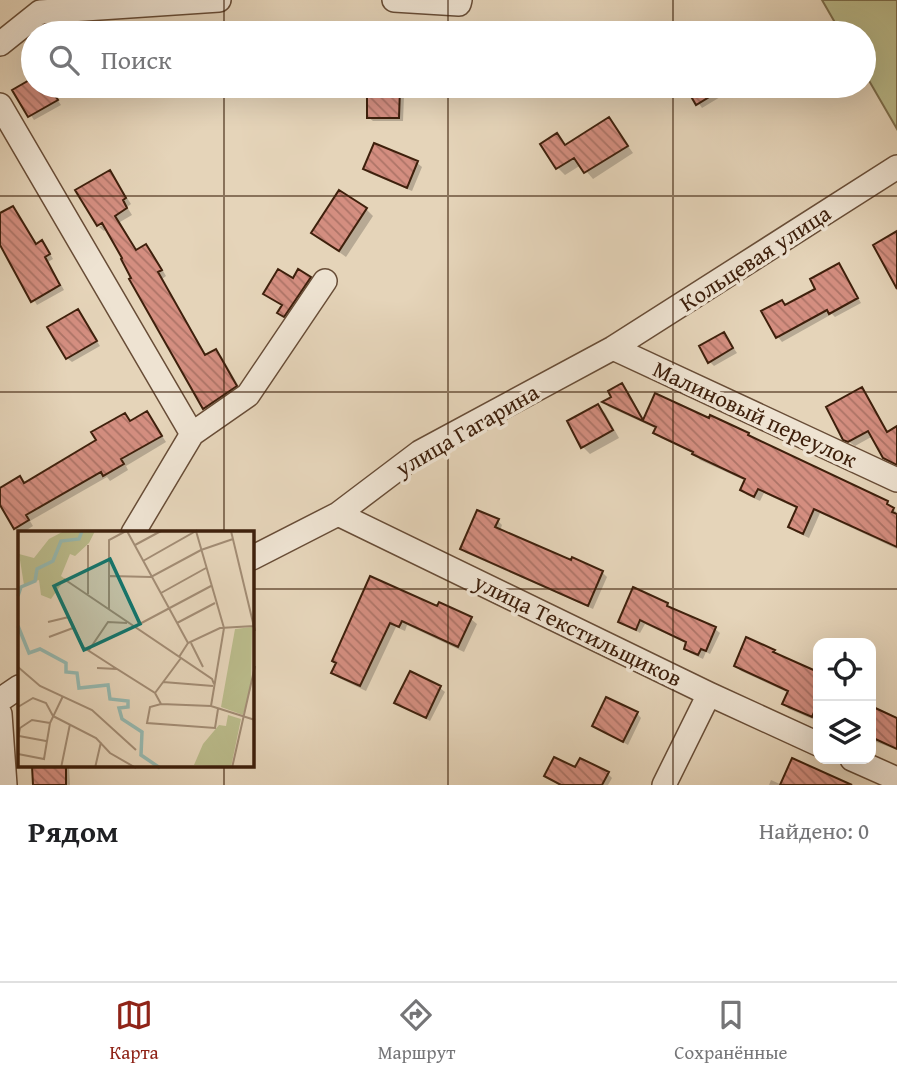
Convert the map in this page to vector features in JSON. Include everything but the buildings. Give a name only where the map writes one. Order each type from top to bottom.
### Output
[{"type":"street","points":[[29,21],[40,12],[219,0]]},
{"type":"street","points":[[394,0],[459,4],[460,0]]},
{"type":"street","points":[[0,44],[21,27]]},
{"type":"street","points":[[0,105],[192,434]]},
{"type":"street","name":"Кольцевая улица","points":[[613,348],[897,167]]},
{"type":"street","points":[[134,531],[192,434],[248,395],[325,281]]},
{"type":"street","name":"Малиновый переулок","points":[[613,348],[897,480]]},
{"type":"street","name":"улица Гагарина","points":[[254,557],[338,514],[420,452],[613,348]]},
{"type":"street","name":"улица Текстильщиков","points":[[338,514],[813,742]]},
{"type":"street","points":[[0,700],[18,688]]},
{"type":"street","points":[[664,785],[709,694]]},
{"type":"street","points":[[0,714],[5,785]]},
{"type":"street","points":[[863,764],[897,779]]},
{"type":"green space","points":[[822,0],[897,0],[897,129],[876,93],[876,21],[834,21]]}]
